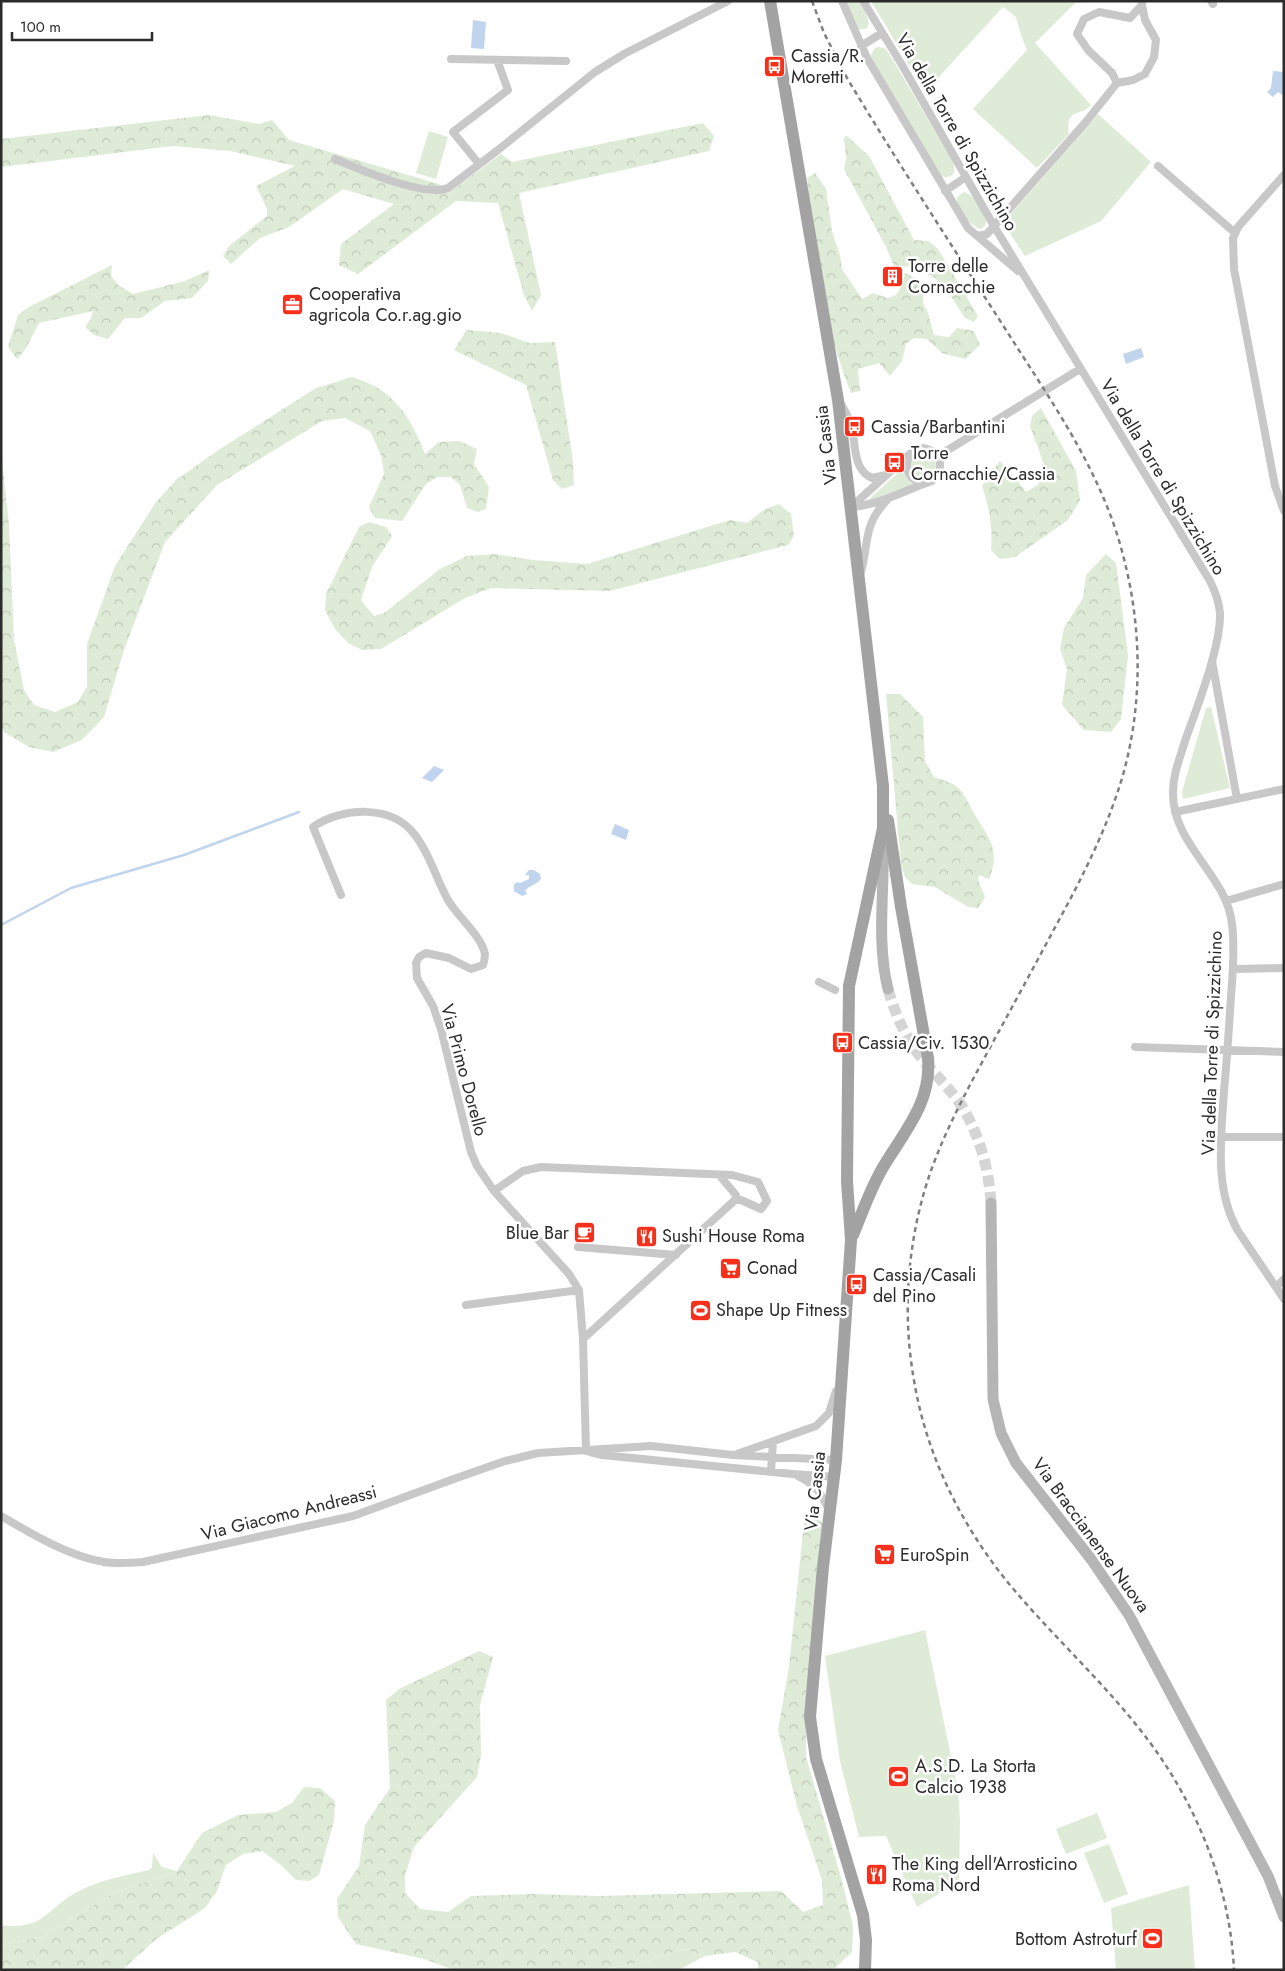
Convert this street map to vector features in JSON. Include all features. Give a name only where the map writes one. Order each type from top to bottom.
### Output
[{"type":"main road","name":"Via Cassia","points":[[770,1],[838,400],[883,786],[882,828],[849,986],[848,1180],[851,1240],[836,1460],[812,1684],[810,1729],[822,1779],[863,1915],[866,1940],[865,1970]]},
{"type":"main road","points":[[851,1240],[875,1181],[919,1109],[928,1076],[928,1058],[900,907],[883,786]]},
{"type":"main road","points":[[882,828],[885,874],[882,954],[888,989]]},
{"type":"main road","name":"Via Braccianense Nuova","points":[[991,1203],[993,1399],[1001,1433],[1016,1463],[1091,1559],[1129,1615],[1268,1876],[1284,1917]]},
{"type":"street","points":[[335,159],[388,179],[432,191],[441,191],[448,188],[603,67],[728,1]]},
{"type":"street","name":"Via della Torre di Spizzichino","points":[[842,1],[874,71],[968,228],[1026,277]]},
{"type":"street","name":"Via della Torre di Spizzichino","points":[[863,1],[994,226],[1214,589],[1220,614],[1218,636],[1212,660],[1174,775],[1173,792],[1175,812],[1189,843],[1226,901],[1232,925],[1233,969],[1221,1137],[1222,1184],[1227,1208],[1238,1231],[1284,1299]]},
{"type":"street","points":[[1117,83],[1112,73],[1088,50],[1077,34],[1084,19],[1100,12],[1130,18],[1142,3]]},
{"type":"street","points":[[978,236],[987,234],[1085,124],[1117,83],[1133,80],[1145,74],[1154,57],[1156,40],[1145,20],[1142,3]]},
{"type":"street","points":[[861,46],[882,33]]},
{"type":"street","points":[[451,59],[566,60]]},
{"type":"street","points":[[479,164],[452,132],[508,90],[497,60]]},
{"type":"street","points":[[1158,166],[1234,232]]},
{"type":"street","points":[[1284,176],[1244,218],[1234,232],[1232,251],[1275,486],[1284,511]]},
{"type":"street","points":[[945,191],[966,177]]},
{"type":"street","points":[[938,456],[1080,369]]},
{"type":"street","points":[[838,400],[850,422],[857,460],[861,470],[867,476],[874,478],[890,473]]},
{"type":"street","points":[[926,448],[938,456],[940,472],[932,481],[888,498],[866,505],[851,507],[916,450],[926,448]]},
{"type":"street","points":[[911,453],[906,463],[908,474],[916,481],[927,482]]},
{"type":"street","points":[[860,577],[868,530],[874,515],[888,498]]},
{"type":"street","points":[[1212,660],[1237,799]]},
{"type":"street","points":[[1175,812],[1284,789]]},
{"type":"street","name":"Via Primo Dorello","points":[[340,895],[313,827],[321,822],[347,813],[369,811],[393,818],[408,827],[415,835],[448,901],[478,940],[485,954],[483,965],[471,969],[449,958],[426,953],[416,963],[416,978],[433,1006],[441,1029],[471,1152],[478,1166],[494,1191],[569,1274],[579,1290],[583,1339],[586,1451]]},
{"type":"street","points":[[1226,901],[1284,884]]},
{"type":"street","points":[[1233,969],[1284,968]]},
{"type":"street","points":[[818,982],[835,990]]},
{"type":"street","points":[[1135,1047],[1284,1052]]},
{"type":"street","points":[[1221,1137],[1284,1138]]},
{"type":"street","points":[[494,1191],[523,1171],[541,1167],[732,1175],[758,1182],[767,1200],[761,1209],[741,1200],[736,1200],[583,1339]]},
{"type":"street","points":[[719,1175],[736,1195],[736,1200]]},
{"type":"street","points":[[578,1247],[676,1255]]},
{"type":"street","points":[[1276,1287],[1284,1279]]},
{"type":"street","points":[[466,1305],[579,1290]]},
{"type":"street","name":"Via Giacomo Andreassi","points":[[733,1455],[812,1428],[824,1420],[831,1408],[843,1367]]},
{"type":"street","points":[[585,1440],[596,1449]]},
{"type":"street","points":[[771,1471],[773,1442]]},
{"type":"street","name":"Via Giacomo Andreassi","points":[[1,1516],[67,1550],[87,1558],[110,1563],[143,1562],[353,1516],[451,1480],[527,1455],[545,1452],[651,1446],[772,1458],[836,1460]]},
{"type":"street","name":"Via Giacomo Andreassi","points":[[586,1451],[602,1455],[834,1477]]},
{"type":"street","name":"Via Giacomo Andreassi","points":[[794,1474],[818,1489],[830,1512]]},
{"type":"green space","points":[[846,1],[858,1],[868,19],[866,29],[858,29]]},
{"type":"green space","points":[[871,1],[1077,1],[1035,43],[1091,105],[1072,116],[1068,125],[1069,134],[1037,168],[973,109],[1027,50],[1016,17],[1003,7],[925,92]]},
{"type":"green space","points":[[875,48],[884,48],[888,52],[954,163],[954,173],[949,177],[938,174],[870,56]]},
{"type":"green space","points":[[1098,114],[1151,162],[1101,221],[1025,256],[1003,223]]},
{"type":"green space","points":[[209,115],[259,124],[272,120],[289,140],[439,184],[448,193],[501,154],[512,162],[703,123],[714,136],[709,151],[519,193],[541,295],[532,311],[524,295],[498,203],[456,201],[358,274],[339,265],[341,244],[394,204],[343,189],[289,227],[260,238],[231,264],[223,256],[229,246],[267,216],[267,209],[256,186],[295,166],[230,151],[173,146],[1,167],[1,139]]},
{"type":"green space","points":[[429,131],[448,137],[436,179],[416,173]]},
{"type":"green space","points":[[846,135],[869,156],[914,240],[928,241],[938,249],[978,316],[974,322],[965,318],[943,284],[917,267],[894,266],[886,247],[844,169],[846,158],[844,139]]},
{"type":"green space","points":[[815,173],[826,189],[832,231],[840,255],[842,269],[862,299],[873,293],[888,298],[896,295],[902,285],[905,273],[923,282],[923,303],[934,335],[949,337],[957,328],[974,331],[980,345],[965,359],[942,353],[927,339],[914,338],[906,344],[902,361],[890,376],[879,363],[858,369],[860,391],[851,393],[827,315],[817,260],[807,178]]},
{"type":"green space","points":[[964,192],[978,203],[985,215],[985,226],[980,229],[968,220],[958,206],[957,197]]},
{"type":"green space","points":[[112,265],[111,276],[118,285],[133,294],[185,281],[209,270],[208,281],[192,298],[165,301],[141,318],[125,318],[108,339],[94,335],[85,327],[93,311],[39,323],[25,350],[17,359],[8,347],[18,315],[27,308]]},
{"type":"green space","points":[[467,330],[501,333],[530,343],[555,342],[573,462],[574,485],[562,489],[553,480],[526,385],[454,350]]},
{"type":"green space","points":[[352,377],[379,389],[398,405],[413,427],[425,454],[439,442],[459,441],[477,449],[474,464],[489,487],[486,509],[478,512],[467,508],[460,485],[451,477],[437,477],[426,484],[402,521],[375,518],[369,507],[384,474],[381,455],[370,431],[345,418],[322,421],[217,485],[165,542],[124,650],[104,717],[82,740],[53,752],[29,747],[4,732],[1,726],[1,450],[9,524],[14,640],[24,690],[34,705],[55,712],[78,702],[87,686],[87,644],[115,566],[156,502],[176,480],[220,449],[316,388]]},
{"type":"green space","points":[[1041,408],[1076,471],[1080,500],[1068,520],[1015,557],[1000,559],[991,550],[990,517],[982,486],[1000,461],[1026,492],[1038,485],[1046,470],[1030,426],[1032,416]]},
{"type":"green space","points":[[923,453],[932,457],[936,466],[932,475],[923,479],[914,475],[910,466],[914,457]]},
{"type":"green space","points":[[901,470],[913,484],[867,501]]},
{"type":"green space","points":[[779,504],[791,514],[794,536],[788,545],[610,591],[491,588],[465,598],[381,649],[362,650],[348,643],[335,629],[325,610],[326,594],[359,527],[369,522],[386,527],[392,536],[372,567],[361,600],[374,616],[384,613],[440,569],[467,556],[496,554],[533,560],[587,564],[730,520],[747,523],[765,509]]},
{"type":"green space","points":[[1106,554],[1116,563],[1128,655],[1121,719],[1111,732],[1084,730],[1062,705],[1067,669],[1060,649],[1064,628],[1083,598],[1086,575]]},
{"type":"green space","points":[[886,694],[900,694],[923,717],[925,761],[934,777],[952,784],[961,791],[989,838],[994,853],[994,860],[989,879],[979,875],[978,880],[985,897],[978,908],[968,907],[935,887],[912,884],[905,877],[901,865]]},
{"type":"green space","points":[[1211,707],[1230,788],[1183,799],[1182,792],[1206,708]]},
{"type":"green space","points":[[818,1518],[826,1528],[806,1730],[806,1757],[853,1926],[852,1952],[835,1968],[758,1970],[758,1962],[735,1952],[705,1956],[683,1949],[644,1962],[601,1970],[454,1970],[424,1959],[356,1944],[338,1917],[337,1899],[359,1866],[365,1825],[390,1788],[386,1700],[399,1689],[479,1651],[493,1657],[480,1705],[481,1755],[477,1777],[414,1847],[405,1875],[405,1893],[420,1909],[448,1912],[471,1896],[532,1894],[599,1896],[781,1891],[803,1912],[823,1905],[822,1880],[797,1806],[778,1730],[789,1667],[804,1522]]},
{"type":"green space","name":"A.S.D. La Storta Calcio 1938","points":[[925,1630],[958,1791],[960,1820],[959,1881],[917,1907],[886,1836],[859,1837],[840,1761],[825,1656]]},
{"type":"green space","points":[[304,1787],[320,1788],[335,1801],[334,1821],[319,1875],[309,1881],[296,1880],[281,1865],[262,1851],[243,1854],[226,1865],[217,1891],[205,1908],[155,1940],[122,1970],[1,1970],[1,1945],[42,1937],[112,1894],[177,1871],[202,1833],[238,1815],[276,1812],[292,1803]]},
{"type":"green space","points":[[1097,1813],[1107,1838],[1066,1854],[1056,1829]]},
{"type":"green space","points":[[1109,1844],[1128,1894],[1104,1903],[1084,1853]]},
{"type":"green space","points":[[153,1853],[162,1867],[177,1871],[112,1894],[42,1937],[1,1945],[1,1925],[16,1926],[37,1921],[68,1897],[87,1887],[114,1878],[149,1870],[152,1867]]},
{"type":"green space","name":"Bottom Astroturf","points":[[1189,1885],[1195,1970],[1116,1970],[1111,1908]]},
{"type":"green space","points":[[683,1949],[705,1956],[678,1970],[601,1970],[644,1962]]},
{"type":"water","points":[[473,20],[486,22],[484,49],[471,48]]},
{"type":"water","points":[[1273,71],[1284,72],[1284,96],[1278,92],[1273,97],[1267,92],[1271,88]]},
{"type":"water","points":[[1141,348],[1144,357],[1126,364],[1123,354]]},
{"type":"water","points":[[434,766],[444,770],[432,782],[422,778]]},
{"type":"water","points":[[615,824],[629,830],[626,840],[611,834]]},
{"type":"water","points":[[529,870],[534,870],[540,874],[541,879],[527,889],[525,891],[527,894],[522,896],[514,891],[514,885],[517,882],[520,883],[529,879],[529,875],[525,875]]},
{"type":"waterway","points":[[1,925],[71,888],[184,855],[299,812]]},
{"type":"tunnel","points":[[888,989],[900,1024],[909,1040],[924,1062],[953,1094],[969,1119],[983,1154],[991,1203]]},
{"type":"railway","points":[[812,1],[824,33],[847,78],[905,173],[1074,438],[1089,466],[1114,524],[1123,555],[1134,610],[1137,637],[1137,693],[1130,748],[1110,813],[1077,885],[954,1118],[936,1156],[923,1196],[913,1243],[908,1291],[909,1338],[915,1386],[921,1413],[938,1466],[950,1492],[977,1540],[1010,1585],[1138,1727],[1176,1781],[1205,1841],[1216,1872],[1225,1904],[1234,1970]]},
{"type":"place","name":"Cassia/R. Moretti","points":[[775,66]]},
{"type":"place","name":"Torre delle Cornacchie","points":[[892,276]]},
{"type":"place","name":"Cooperativa agricola Co.r.ag.gio","points":[[293,304]]},
{"type":"place","name":"Cassia/Barbantini","points":[[855,427]]},
{"type":"place","name":"Torre Cornacchie/Cassia","points":[[895,463]]},
{"type":"place","name":"Cassia/Civ. 1530","points":[[842,1043]]},
{"type":"place","name":"Blue Bar","points":[[585,1233]]},
{"type":"place","name":"Sushi House Roma","points":[[646,1236]]},
{"type":"place","name":"Conad","points":[[731,1268]]},
{"type":"place","name":"Cassia/Casali del Pino","points":[[857,1285]]},
{"type":"place","name":"Shape Up Fitness","points":[[700,1310]]},
{"type":"place","name":"EuroSpin","points":[[884,1555]]},
{"type":"place","name":"A.S.D. La Storta Calcio 1938","points":[[899,1776]]},
{"type":"place","name":"The King dell'Arrosticino Roma Nord","points":[[876,1874]]},
{"type":"place","name":"Bottom Astroturf","points":[[1153,1939]]}]
